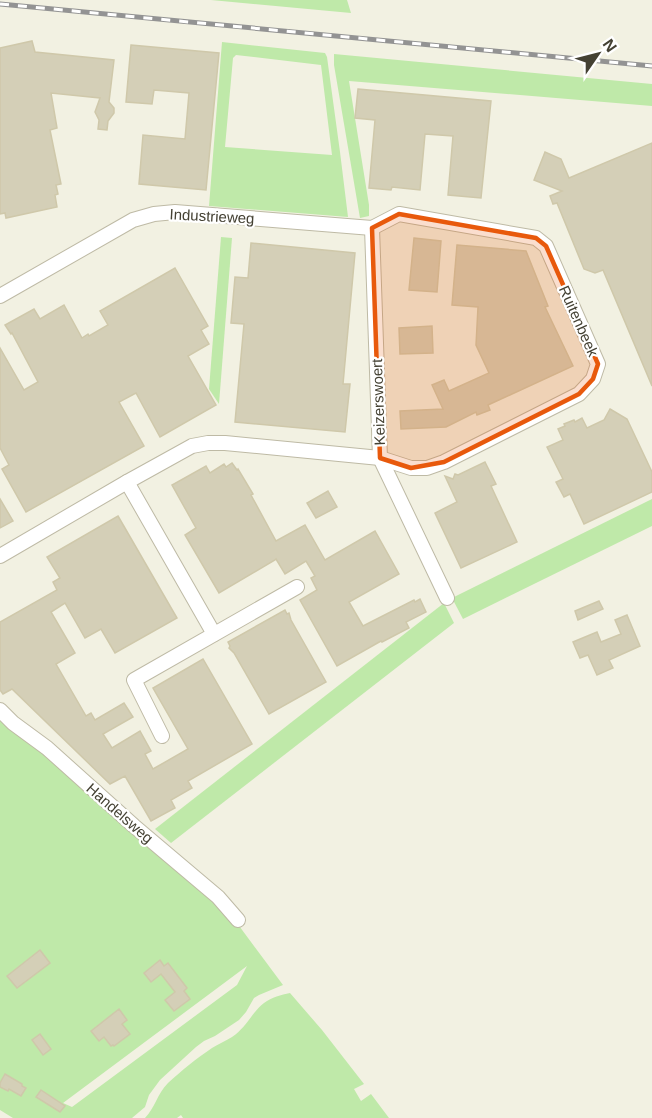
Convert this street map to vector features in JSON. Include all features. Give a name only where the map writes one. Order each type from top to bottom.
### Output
[{"type":"street","name":"Industrieweg","points":[[0,296],[133,219],[154,214],[175,212],[372,228]]},
{"type":"street","name":"Ruitenbeek","points":[[372,228],[399,214],[536,238],[546,246],[598,364],[593,379],[579,394],[444,462],[427,468],[411,468],[380,458]]},
{"type":"street","name":"Keizerswoert","points":[[372,228],[380,458],[447,598]]},
{"type":"street","points":[[0,556],[192,446],[225,443],[380,458]]},
{"type":"street","points":[[127,482],[214,634]]},
{"type":"street","points":[[162,736],[134,680],[297,587]]},
{"type":"street","name":"Handelsweg","points":[[0,710],[218,897],[238,920]]},
{"type":"highlighted area","points":[[399,214],[536,238],[546,246],[598,364],[593,379],[579,394],[444,462],[411,468],[380,458],[372,228]]},
{"type":"green space","points":[[211,0],[347,0],[351,13]]},
{"type":"green space","points":[[222,42],[325,53],[348,217],[209,206]],"holes":[[[236,55],[321,65],[332,155],[225,147],[233,58]]]},
{"type":"green space","points":[[334,54],[652,84],[652,106],[349,81],[369,205],[369,216],[360,218]]},
{"type":"green space","points":[[221,237],[232,238],[219,404],[209,389]]},
{"type":"green space","points":[[652,499],[652,526],[463,619],[452,598]]},
{"type":"green space","points":[[444,603],[454,623],[171,843],[155,829]]},
{"type":"green space","points":[[0,714],[37,749],[234,919],[283,985],[254,998],[239,1020],[196,1047],[160,1080],[149,1095],[145,1107],[132,1118],[13,1118],[0,1110]],"holes":[[[247,966],[237,985],[72,1107],[63,1103]]]},
{"type":"green space","points":[[290,993],[364,1084],[354,1089],[361,1101],[371,1094],[389,1118],[183,1118],[181,1115],[177,1118],[145,1118],[164,1087],[178,1074],[206,1052],[237,1033],[264,1003]]},
{"type":"building","points":[[32,41],[35,52],[114,60],[109,102],[114,108],[114,113],[108,121],[107,130],[98,129],[99,120],[95,112],[100,98],[51,93],[57,128],[50,130],[61,184],[56,185],[57,207],[6,218],[5,213],[0,214],[0,48]]},
{"type":"building","points":[[131,45],[219,53],[206,190],[139,184],[143,135],[185,139],[189,93],[154,90],[152,104],[126,102]]},
{"type":"building","points":[[358,89],[491,101],[481,198],[448,195],[453,136],[425,134],[420,190],[392,187],[391,190],[369,188],[375,120],[355,118]]},
{"type":"building","points":[[652,143],[652,386],[603,270],[595,273],[584,269],[557,203],[553,204],[550,196],[562,191],[534,180],[545,152],[561,159],[569,178]]},
{"type":"building","points":[[414,238],[441,241],[437,292],[409,290]]},
{"type":"building","points":[[251,243],[355,253],[343,384],[350,384],[345,432],[235,422],[244,324],[231,323],[235,277],[248,278]]},
{"type":"building","points":[[457,245],[526,251],[548,306],[545,307],[573,366],[488,405],[490,410],[477,415],[476,412],[446,427],[401,429],[400,411],[443,409],[432,385],[444,380],[449,391],[489,373],[476,345],[478,307],[452,305]]},
{"type":"building","points":[[175,268],[208,326],[201,330],[209,344],[188,356],[216,405],[160,437],[136,393],[119,402],[144,446],[26,512],[2,469],[9,465],[0,448],[0,348],[24,390],[38,382],[12,333],[5,325],[34,309],[40,319],[64,305],[82,338],[88,334],[89,336],[108,325],[100,311]]},
{"type":"building","points":[[432,326],[433,353],[400,354],[399,328]]},
{"type":"building","points":[[610,409],[627,419],[652,472],[652,492],[584,524],[570,494],[564,497],[556,482],[563,479],[547,447],[563,440],[558,429],[565,426],[564,424],[582,418],[587,428],[604,420]]},
{"type":"building","points":[[485,462],[496,484],[491,486],[517,542],[461,568],[435,513],[457,502],[445,476],[453,479],[455,474],[458,475]]},
{"type":"building","points":[[232,463],[253,494],[251,495],[276,541],[305,525],[325,560],[375,531],[399,574],[349,602],[363,626],[414,600],[415,602],[420,599],[426,612],[406,622],[409,628],[337,666],[300,600],[317,590],[311,578],[315,576],[306,561],[285,574],[276,559],[219,593],[185,535],[196,528],[172,485],[206,466],[210,473],[224,464],[226,467]]},
{"type":"building","points":[[328,491],[337,507],[316,518],[307,503]]},
{"type":"building","points":[[0,499],[13,521],[0,528]]},
{"type":"building","points":[[118,516],[177,618],[115,653],[101,629],[85,638],[65,603],[51,612],[75,653],[56,664],[86,716],[91,713],[95,720],[124,703],[133,717],[103,734],[112,748],[140,731],[151,751],[145,754],[153,769],[188,749],[153,688],[203,659],[252,744],[188,781],[192,788],[171,800],[175,808],[151,821],[125,776],[110,784],[12,689],[3,694],[0,690],[0,622],[57,590],[53,582],[60,578],[47,557]]},
{"type":"building","points":[[599,601],[603,609],[578,620],[575,611]]},
{"type":"building","points":[[285,610],[287,614],[289,613],[326,682],[269,714],[229,648],[228,642]]},
{"type":"building","points":[[627,615],[640,646],[609,660],[613,668],[597,675],[588,655],[580,658],[573,642],[597,632],[601,642],[621,634],[615,620]]},
{"type":"building","points":[[40,950],[50,963],[17,988],[7,976]]},
{"type":"building","points":[[160,960],[164,966],[168,963],[187,988],[184,991],[190,999],[174,1011],[165,1000],[175,992],[161,974],[151,982],[144,973]]},
{"type":"building","points":[[119,1009],[127,1020],[122,1024],[130,1034],[111,1046],[104,1037],[99,1041],[91,1031]]},
{"type":"building","points":[[40,1034],[51,1049],[43,1055],[32,1040]]},
{"type":"building","points":[[5,1074],[26,1088],[21,1096],[0,1087]]},
{"type":"building","points":[[41,1090],[65,1106],[60,1112],[36,1097]]},
{"type":"railway","points":[[0,4],[652,66]]}]
